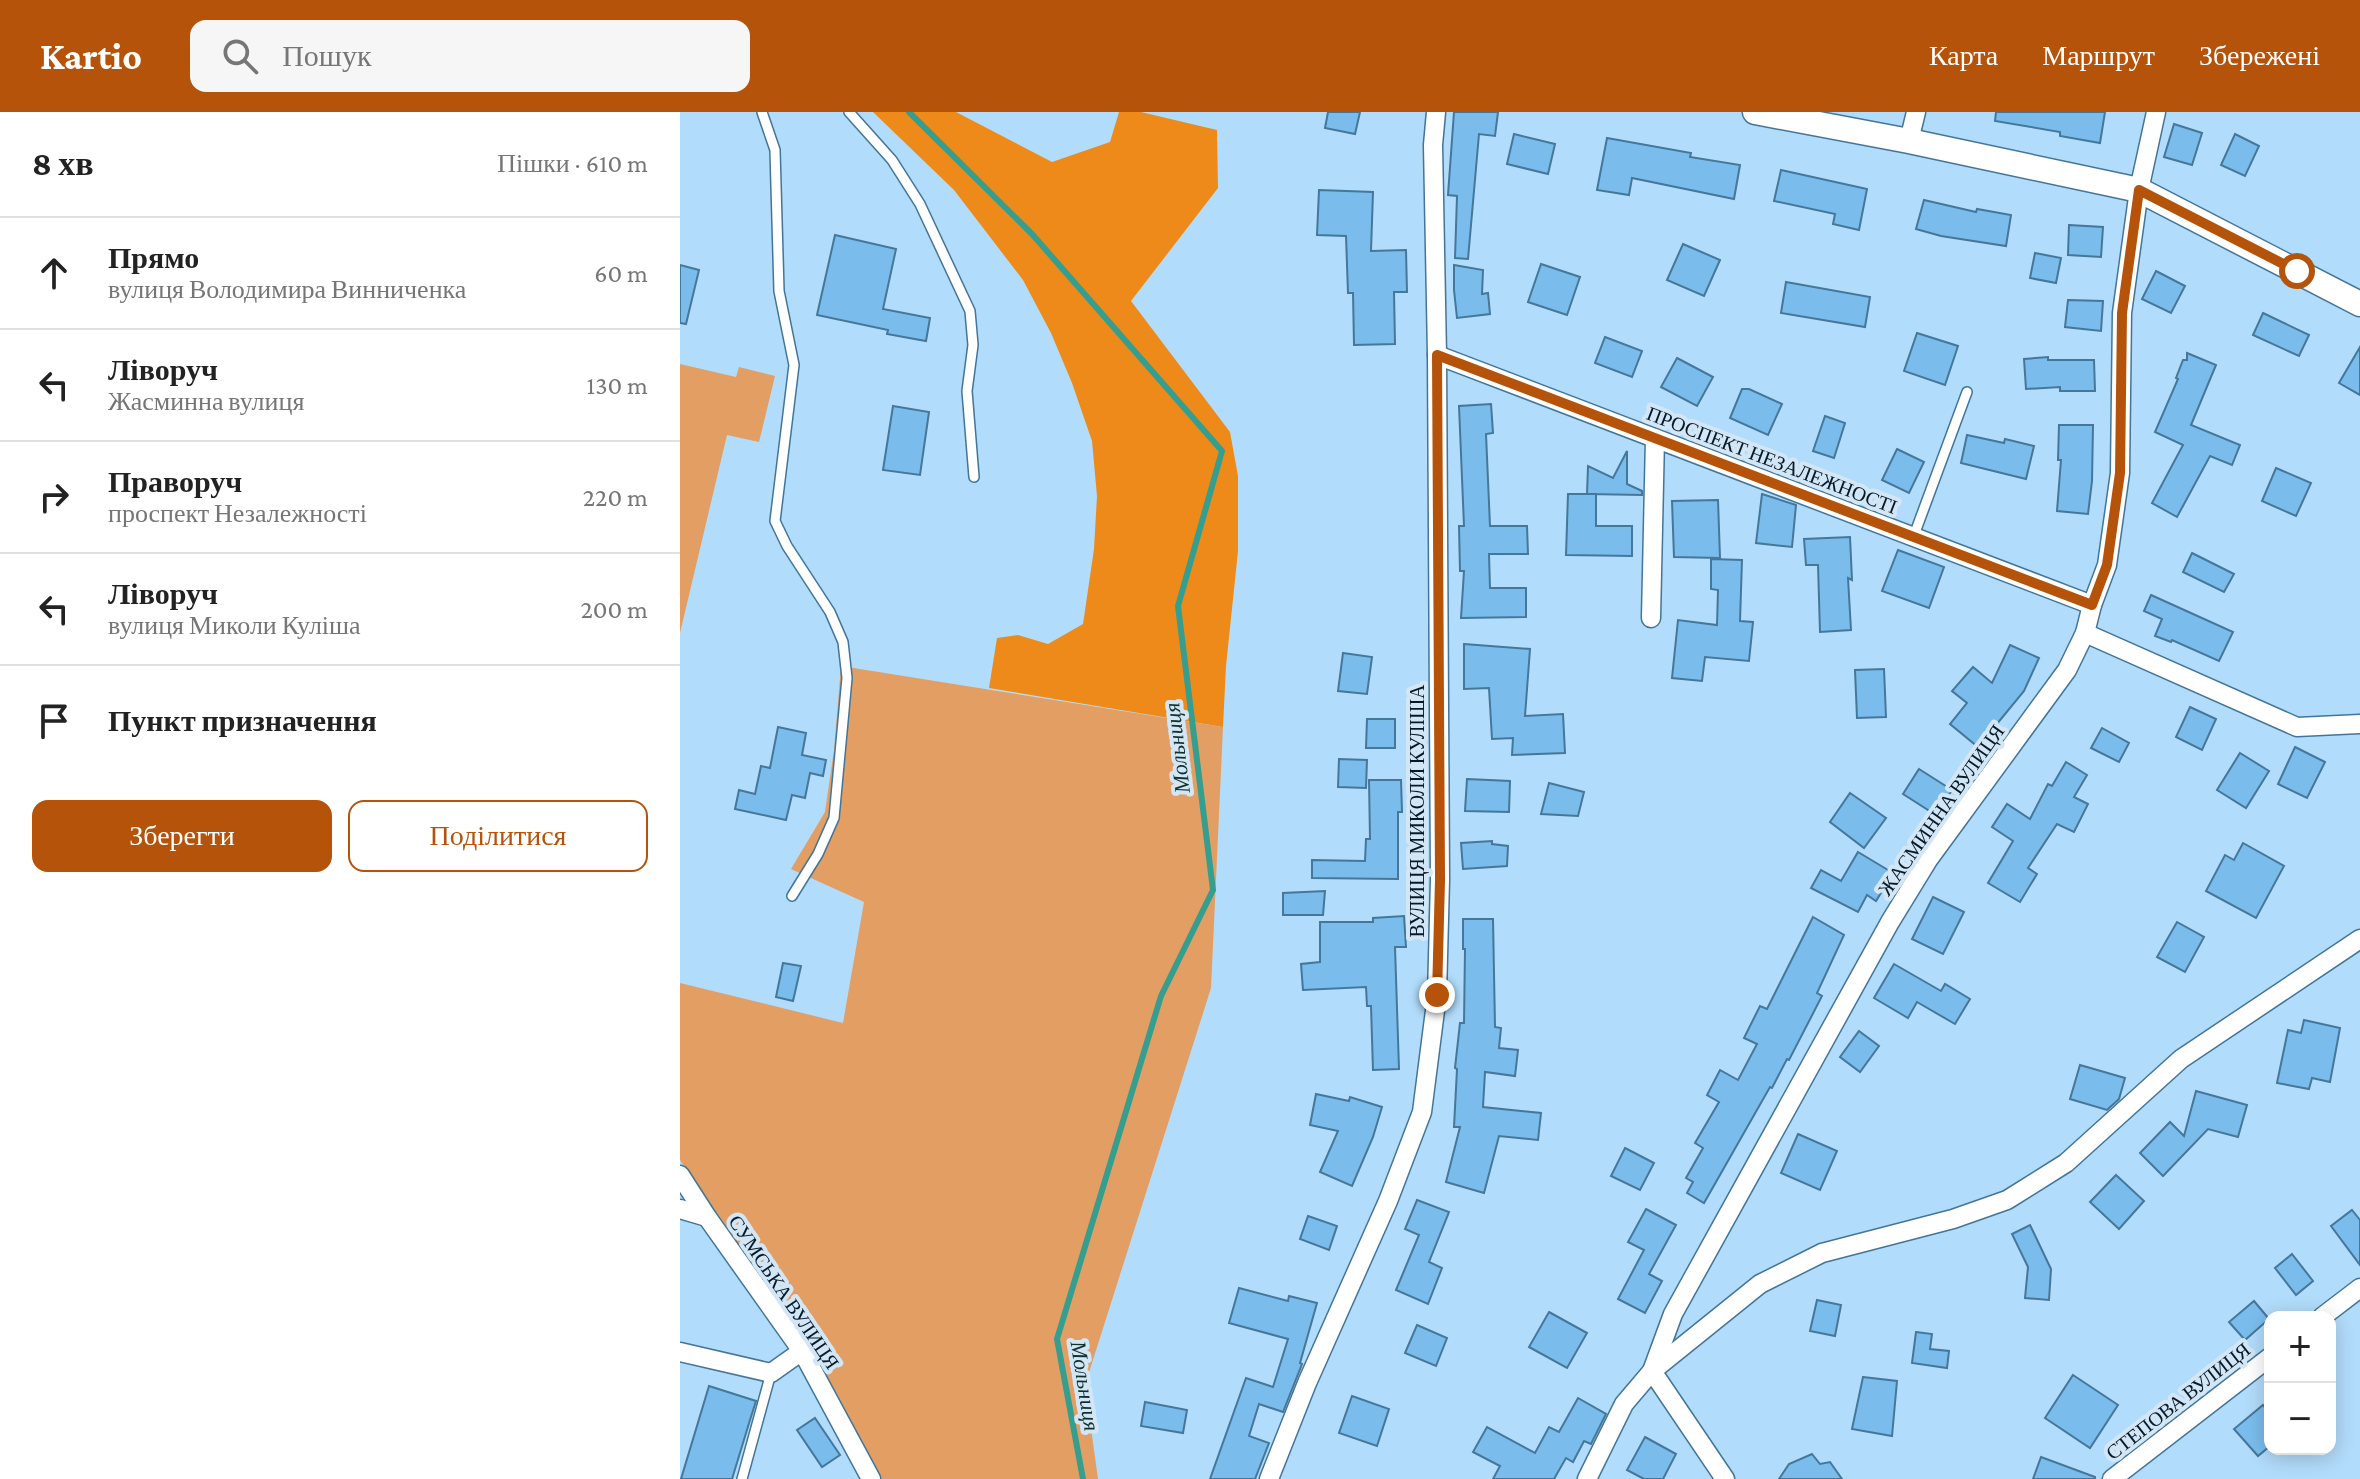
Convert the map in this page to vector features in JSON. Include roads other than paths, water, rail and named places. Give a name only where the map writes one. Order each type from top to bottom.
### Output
[{"type":"main road","points":[[1755,112],[2139,190],[2360,304]]},
{"type":"street","name":"ВУЛИЦЯ МИКОЛИ КУЛІША","points":[[1269,1479],[1307,1383],[1388,1201],[1422,1112],[1437,995],[1440,894],[1433,145],[1436,112]]},
{"type":"street","points":[[1909,141],[1916,112]]},
{"type":"street","name":"ЖАСМИННА ВУЛИЦЯ","points":[[1587,1479],[1624,1404],[1652,1371],[1673,1314],[1890,922],[1928,860],[2067,670],[2085,633],[2107,565],[2120,473],[2122,313],[2139,190],[2156,112]]},
{"type":"street","name":"ПРОСПЕКТ НЕЗАЛЕЖНОСТІ","points":[[1437,355],[2092,605]]},
{"type":"street","points":[[1651,618],[1655,438]]},
{"type":"street","points":[[2085,633],[2297,727],[2360,724]]},
{"type":"street","points":[[1725,1479],[1652,1371],[1760,1284],[1822,1253],[1953,1219],[2007,1200],[2066,1163],[2181,1059],[2360,939]]},
{"type":"street","name":"СУМСЬКА ВУЛИЦЯ","points":[[680,1175],[802,1351],[871,1479]]},
{"type":"street","points":[[680,1209],[707,1217]]},
{"type":"street","points":[[2330,1311],[2360,1288]]},
{"type":"street","points":[[680,1352],[771,1373],[802,1351]]},
{"type":"street","name":"СТЕПОВА ВУЛИЦЯ","points":[[2112,1479],[2264,1362]]},
{"type":"lane","points":[[762,112],[775,150],[779,291],[794,365],[775,521],[787,546],[830,612],[843,642],[847,678],[834,818],[818,854],[792,896]]},
{"type":"lane","points":[[849,112],[892,160],[920,204],[970,311],[973,345],[967,391],[974,477]]},
{"type":"lane","points":[[1913,538],[1967,392]]},
{"type":"lane","points":[[742,1479],[771,1373]]},
{"type":"waterway","name":"Мольниця","points":[[909,112],[1032,234],[1222,451],[1178,606],[1213,890],[1161,996],[1057,1339],[1083,1479]]}]
